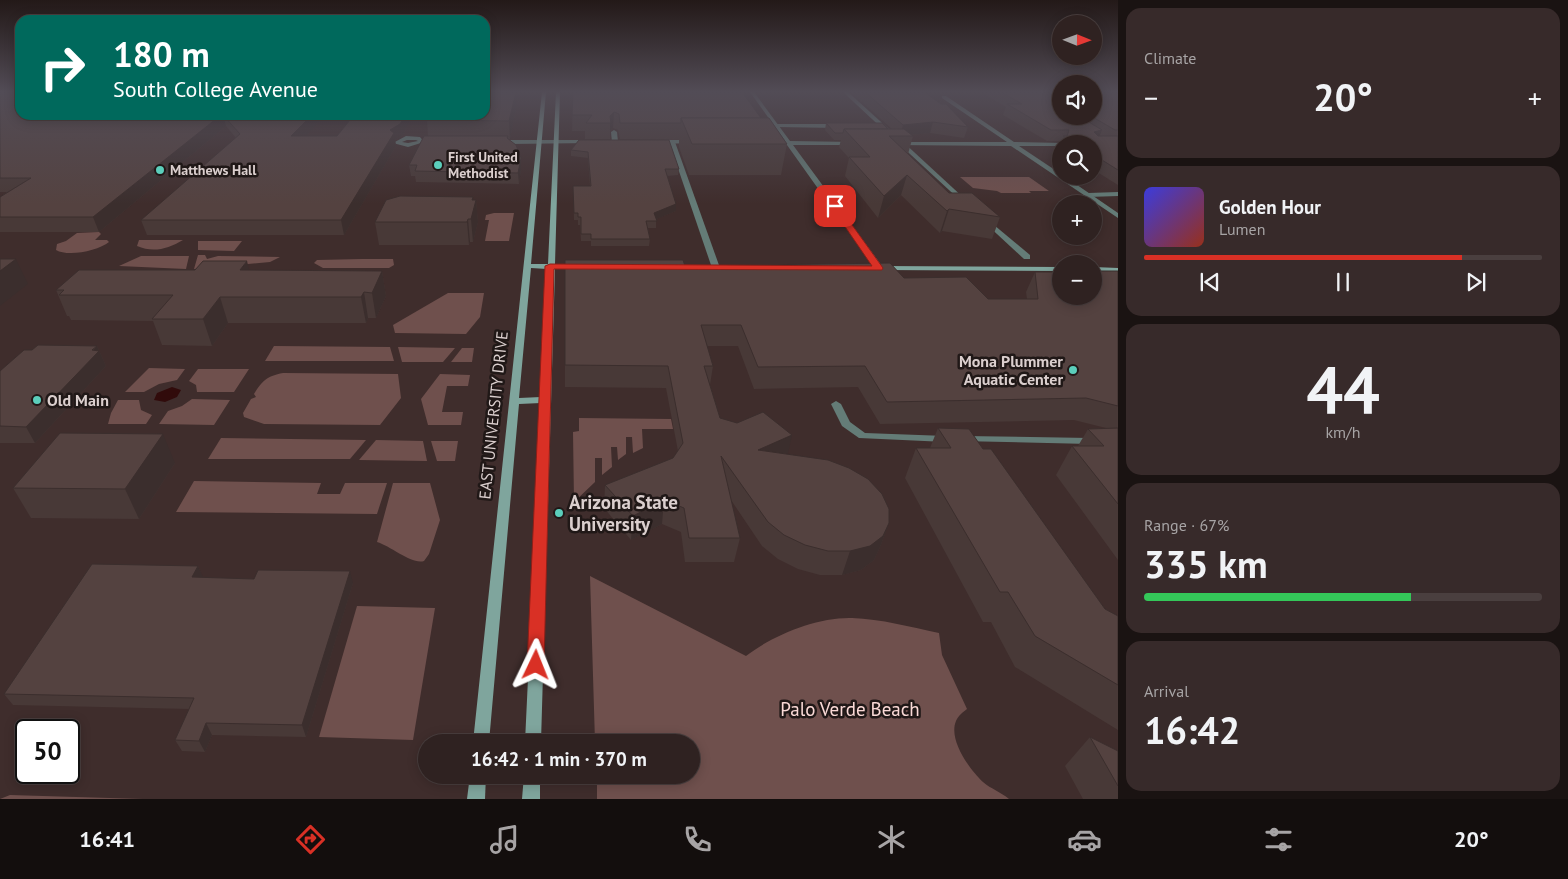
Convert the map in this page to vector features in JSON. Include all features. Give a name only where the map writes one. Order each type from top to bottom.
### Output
[{"type":"main road","name":"EAST UNIVERSITY DRIVE","points":[[482,734],[540,129]]},
{"type":"main road","points":[[533,734],[556,129]]},
{"type":"main road","points":[[526,266],[589,267]]},
{"type":"main road","points":[[706,268],[726,268]]},
{"type":"main road","points":[[875,268],[1052,269]]},
{"type":"main road","points":[[1102,269],[1118,270]]},
{"type":"main road","points":[[514,401],[545,400]]},
{"type":"main road","points":[[476,799],[477,784]]},
{"type":"main road","points":[[531,799],[532,784]]},
{"type":"street","points":[[779,129],[875,268]]},
{"type":"street","points":[[886,129],[969,205]]},
{"type":"street","points":[[991,129],[1088,195],[1118,194]]},
{"type":"street","points":[[606,142],[618,142],[614,132]]},
{"type":"street","points":[[421,142],[431,142]]},
{"type":"street","points":[[489,142],[596,142]]},
{"type":"street","points":[[654,142],[700,142]]},
{"type":"street","points":[[672,142],[716,268]]},
{"type":"street","points":[[766,143],[857,143]]},
{"type":"street","points":[[893,144],[1052,144]]},
{"type":"street","points":[[1102,205],[1118,216]]},
{"type":"street","points":[[981,216],[1027,257]]},
{"type":"street","points":[[836,404],[850,428],[863,436],[1090,441],[1118,446]]},
{"type":"green space","points":[[960,177],[1029,177],[1049,191],[1001,193],[973,188]]},
{"type":"green space","points":[[514,213],[509,241],[485,241],[489,220],[485,220],[486,215]]},
{"type":"green space","points":[[99,232],[101,234],[95,240],[107,240],[109,242],[98,248],[75,253],[56,250],[57,244],[66,241],[77,233]]},
{"type":"green space","points":[[139,240],[183,240],[172,246],[155,250],[137,246]]},
{"type":"green space","points":[[198,241],[242,241],[234,251],[198,250]]},
{"type":"green space","points":[[198,255],[205,255],[207,259],[218,256],[280,257],[270,262],[194,269]]},
{"type":"green space","points":[[141,256],[189,256],[186,269],[119,266]]},
{"type":"green space","points":[[393,259],[394,265],[389,268],[323,268],[314,263],[317,260]]},
{"type":"green space","points":[[448,293],[484,293],[480,317],[466,334],[395,333],[393,325]]},
{"type":"green space","points":[[274,346],[390,347],[394,361],[265,361]]},
{"type":"green space","points":[[398,347],[455,348],[443,362],[402,362]]},
{"type":"green space","points":[[462,348],[474,348],[472,362],[451,362]]},
{"type":"green space","points":[[149,368],[185,369],[177,380],[159,384],[144,392],[125,392]]},
{"type":"green space","points":[[198,369],[249,369],[234,392],[197,392],[196,385],[189,381]]},
{"type":"green space","points":[[283,373],[398,374],[401,398],[380,425],[264,424],[244,417],[243,413],[251,399],[256,397],[254,394],[262,382]]},
{"type":"green space","points":[[440,374],[470,375],[468,386],[447,386],[442,412],[463,412],[461,425],[428,425],[421,399]]},
{"type":"green space","points":[[192,399],[230,400],[214,425],[159,424],[168,411],[182,406]]},
{"type":"green space","points":[[118,400],[139,400],[141,410],[152,415],[146,424],[108,424]]},
{"type":"green space","points":[[579,418],[671,419],[673,429],[642,429],[643,448],[633,453],[632,437],[626,437],[626,454],[618,460],[617,447],[611,447],[612,467],[602,475],[602,458],[595,458],[595,482],[574,502],[573,432],[579,431]]},
{"type":"green space","points":[[221,438],[366,440],[350,459],[208,459]]},
{"type":"green space","points":[[376,440],[423,441],[427,461],[359,460]]},
{"type":"green space","points":[[431,441],[458,441],[455,461],[437,461]]},
{"type":"green space","points":[[194,481],[321,483],[317,494],[340,494],[345,483],[387,483],[377,514],[176,512]]},
{"type":"green space","points":[[393,483],[430,483],[440,520],[429,554],[424,561],[408,558],[377,542]]},
{"type":"green space","name":"Palo Verde Beach","points":[[590,576],[746,656],[782,634],[810,624],[839,618],[874,620],[939,633],[942,655],[967,709],[959,716],[954,729],[958,745],[978,777],[1009,799],[597,799],[597,784],[700,784],[700,734],[595,734]]},
{"type":"green space","points":[[357,606],[435,608],[413,740],[319,737]]},
{"type":"green space","points":[[10,795],[143,799],[0,799]]},
{"type":"shaded area","points":[[172,387],[181,390],[177,397],[165,402],[154,400],[157,393]]},
{"type":"building","points":[[0,129],[203,129],[93,217],[0,217],[0,197],[31,178],[0,178]]},
{"type":"building","points":[[236,129],[298,129],[291,136],[337,136],[342,129],[391,129],[394,133],[341,220],[141,220],[240,134]]},
{"type":"building","points":[[686,129],[777,129],[787,144],[692,144]]},
{"type":"building","points":[[832,129],[844,129],[843,133],[835,133]]},
{"type":"building","points":[[844,129],[904,129],[913,136],[889,136],[949,193],[972,193],[1000,217],[949,209],[947,211],[907,175],[884,196],[849,157],[870,157]]},
{"type":"building","points":[[1050,129],[1102,130],[1094,132],[1097,135],[1067,135],[1069,130]]},
{"type":"building","points":[[424,136],[508,136],[507,138],[516,145],[521,158],[518,173],[415,171],[417,165],[409,165]]},
{"type":"building","points":[[1102,136],[1118,136],[1118,170],[1102,160]]},
{"type":"building","points":[[579,140],[669,140],[679,169],[665,169],[676,204],[654,213],[657,221],[646,221],[650,239],[591,239],[591,234],[581,234],[581,217],[578,217],[578,213],[574,213],[573,186],[591,186],[588,152],[571,150]]},
{"type":"building","points":[[400,196],[473,197],[472,200],[476,200],[471,219],[468,219],[467,222],[375,222],[386,200]]},
{"type":"building","points":[[0,259],[16,259],[0,271]]},
{"type":"building","points":[[565,260],[683,260],[685,266],[890,263],[904,278],[966,277],[988,299],[1038,299],[1035,272],[1052,272],[1052,305],[1102,305],[1102,271],[1118,271],[1118,406],[1086,398],[887,402],[865,366],[758,367],[741,325],[701,325],[713,366],[704,366],[720,418],[737,423],[763,412],[792,435],[758,450],[828,460],[849,468],[868,479],[882,494],[889,509],[889,523],[883,536],[870,546],[850,551],[828,551],[805,545],[784,535],[768,522],[721,456],[740,538],[689,538],[684,508],[664,500],[633,516],[605,485],[673,458],[683,443],[668,366],[565,365]]},
{"type":"building","points":[[203,261],[247,261],[240,270],[382,271],[372,293],[364,292],[361,297],[220,297],[203,319],[152,319],[173,295],[59,295],[64,290],[56,290],[79,270],[195,270]]},
{"type":"building","points":[[38,345],[97,346],[92,350],[99,351],[26,427],[0,426],[0,371],[24,350],[32,350]]},
{"type":"building","points":[[938,428],[969,429],[983,449],[991,449],[1105,609],[1118,616],[1118,685],[1035,636],[1008,592],[1000,592],[916,448],[951,448]]},
{"type":"building","points":[[1118,428],[1118,504],[1072,446],[1104,446],[1088,429]]},
{"type":"building","points":[[60,433],[163,434],[125,489],[13,488]]},
{"type":"building","points":[[92,564],[198,566],[192,577],[254,579],[258,570],[350,571],[302,725],[206,723],[199,741],[175,740],[194,698],[4,694]]},
{"type":"building","points":[[1090,737],[1118,751],[1118,786]]},
{"type":"place","name":"First United Methodist","points":[[438,165]]},
{"type":"place","name":"Matthews Hall","points":[[160,170]]},
{"type":"place","name":"Mona Plummer Aquatic Center","points":[[1073,370]]},
{"type":"place","name":"Old Main","points":[[37,400]]},
{"type":"place","name":"Arizona State University","points":[[559,513]]},
{"type":"route","points":[[536,665],[550,266],[879,268],[835,206]]}]
